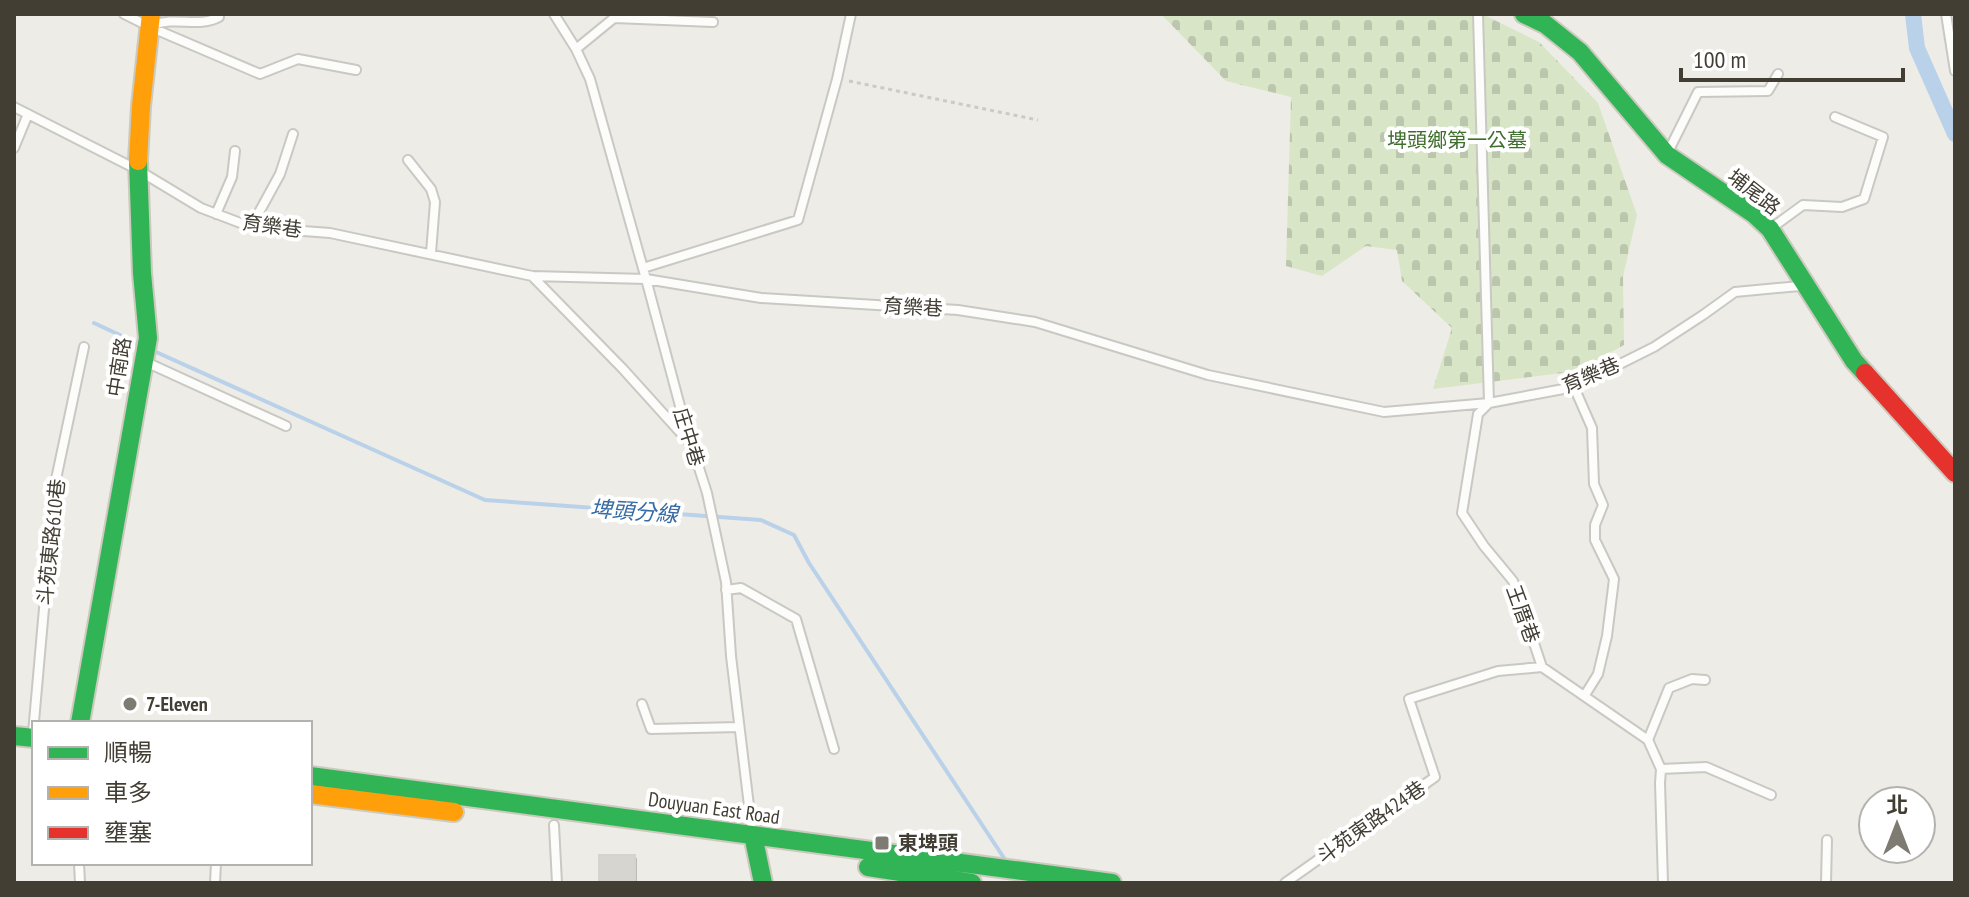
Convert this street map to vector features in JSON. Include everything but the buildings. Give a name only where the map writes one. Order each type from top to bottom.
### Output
[{"type":"street","name":"埔尾路","points":[[1524,14],[1545,24],[1580,52],[1667,155],[1754,214],[1770,229],[1854,361],[1955,473]]},
{"type":"street","name":"中南路","points":[[80,721],[148,338],[138,170],[150,21]]},
{"type":"street","points":[[14,752],[29,742]]},
{"type":"street","name":"Douyuan East Road","points":[[312,777],[338,788],[554,825],[577,820]]},
{"type":"street","name":"Douyuan East Road","points":[[312,794],[338,788],[754,842],[1112,883]]},
{"type":"street","points":[[754,842],[763,883]]},
{"type":"street","name":"Douyuan East Road","points":[[754,842],[972,883]]},
{"type":"lane","points":[[124,14],[150,21],[260,74],[298,59],[356,70]]},
{"type":"lane","points":[[150,21],[210,22],[219,14]]},
{"type":"lane","name":"庄中巷","points":[[554,14],[590,79],[707,493],[726,590],[754,842]]},
{"type":"lane","points":[[643,268],[798,220],[837,79],[851,14]]},
{"type":"lane","points":[[1478,14],[1489,403]]},
{"type":"lane","points":[[1946,14],[1955,71]]},
{"type":"lane","points":[[576,49],[614,18],[655,17],[713,22]]},
{"type":"lane","points":[[1667,155],[1698,92],[1768,91],[1778,74]]},
{"type":"lane","name":"育樂巷","points":[[14,107],[216,214],[251,227],[330,233],[532,276],[646,279],[761,298],[958,310],[1035,322],[1208,375],[1384,412],[1489,403],[1574,387],[1654,347],[1735,292],[1806,286]]},
{"type":"lane","points":[[14,148],[28,114]]},
{"type":"lane","points":[[1770,229],[1803,205],[1842,207],[1864,199],[1883,137],[1835,117]]},
{"type":"lane","points":[[251,227],[280,174],[293,134]]},
{"type":"lane","points":[[216,214],[232,177],[235,151]]},
{"type":"lane","points":[[408,160],[431,189],[435,202],[431,253]]},
{"type":"lane","points":[[532,276],[691,444]]},
{"type":"lane","name":"斗苑東路610巷","points":[[29,742],[55,484],[84,347]]},
{"type":"lane","points":[[144,361],[286,426]]},
{"type":"lane","points":[[1574,387],[1592,428],[1594,484],[1603,505],[1595,525],[1595,540],[1614,579],[1607,636],[1598,674],[1585,695]]},
{"type":"lane","name":"王厝巷","points":[[1489,403],[1478,414],[1462,513],[1513,581],[1542,667],[1648,740]]},
{"type":"lane","points":[[726,590],[741,588],[796,619],[834,749]]},
{"type":"lane","name":"斗苑東路424巷","points":[[1285,883],[1435,777],[1409,699],[1498,671],[1542,667]]},
{"type":"lane","points":[[1663,883],[1661,769],[1648,740],[1669,688],[1692,679],[1705,680]]},
{"type":"lane","points":[[642,704],[651,729],[739,727]]},
{"type":"lane","points":[[1661,769],[1706,767],[1771,795]]},
{"type":"lane","points":[[554,825],[557,883]]},
{"type":"lane","points":[[1826,883],[1827,840]]},
{"type":"path","points":[[837,79],[1038,120]]},
{"type":"green space","name":"埤頭鄉第一公墓","points":[[1161,14],[1482,14],[1539,42],[1598,103],[1637,215],[1623,277],[1624,345],[1577,371],[1433,389],[1452,328],[1402,281],[1397,250],[1366,246],[1322,276],[1286,266],[1291,97],[1226,81]]},
{"type":"waterway","points":[[1913,14],[1917,48],[1955,134]]},
{"type":"waterway","name":"埤頭分線","points":[[94,323],[137,343]]},
{"type":"waterway","name":"埤頭分線","points":[[156,352],[485,500],[761,520],[794,535],[809,563],[1004,858]]},
{"type":"traffic: fast","points":[[1524,14],[1545,24],[1580,52],[1667,155],[1754,214],[1770,229],[1854,361],[1865,373]]},
{"type":"traffic: fast","points":[[80,721],[148,338],[138,161]]},
{"type":"traffic: fast","points":[[14,736],[32,738]]},
{"type":"traffic: fast","points":[[312,776],[1112,883]]},
{"type":"traffic: fast","points":[[753,835],[763,883]]},
{"type":"traffic: fast","points":[[868,867],[972,883]]},
{"type":"traffic: slow","points":[[138,161],[151,14]]},
{"type":"traffic: slow","points":[[312,794],[454,812]]},
{"type":"traffic: jam","points":[[1865,373],[1955,473]]},
{"type":"place","name":"7-Eleven","points":[[130,704]]},
{"type":"place","name":"東埤頭","points":[[882,843]]}]
